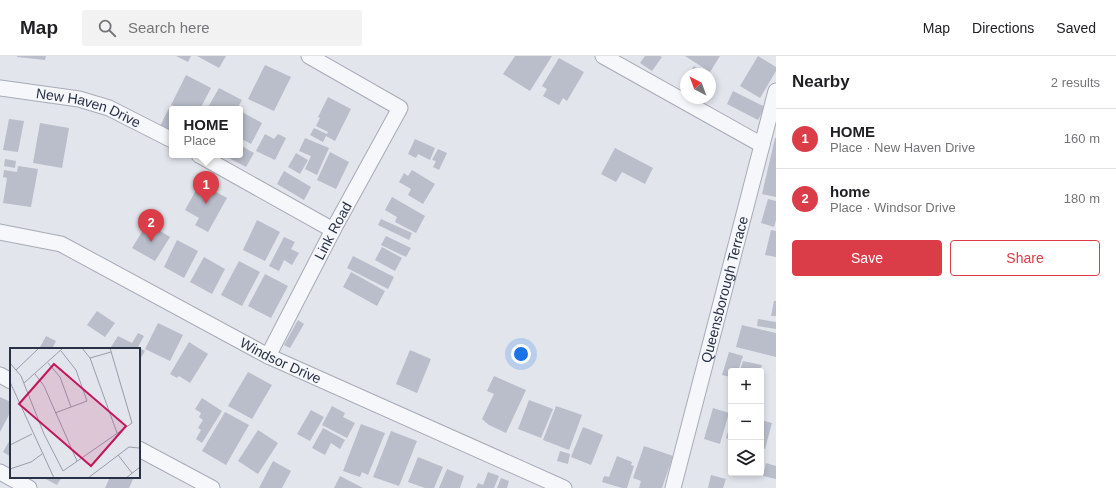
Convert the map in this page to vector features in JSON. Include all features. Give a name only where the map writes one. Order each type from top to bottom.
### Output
[{"type":"street","name":"Link Road","points":[[268,356],[333,230],[400,108],[309,56]]},
{"type":"street","points":[[603,56],[762,145]]},
{"type":"street","name":"New Haven Drive","points":[[0,88],[79,99],[109,108],[169,138]]},
{"type":"street","name":"Queensborough Terrace","points":[[673,488],[776,91]]},
{"type":"street","points":[[204,158],[333,230]]},
{"type":"street","name":"Windsor Drive","points":[[0,232],[61,244],[268,356],[564,488]]},
{"type":"street","points":[[0,376],[10,381]]},
{"type":"street","points":[[140,450],[212,488]]},
{"type":"street","points":[[0,472],[10,478]]},
{"type":"street","points":[[11,478],[29,488]]},
{"type":"building","points":[[17,56],[46,56],[45,60]]},
{"type":"building","points":[[176,56],[191,56],[188,62]]},
{"type":"building","points":[[197,56],[226,56],[219,68]]},
{"type":"building","points":[[515,56],[552,56],[530,91],[503,74]]},
{"type":"building","points":[[645,56],[662,57],[652,71],[640,63]]},
{"type":"building","points":[[685,56],[720,56],[712,68],[704,68]]},
{"type":"building","points":[[758,56],[776,67],[776,71],[760,98],[740,86]]},
{"type":"building","points":[[559,58],[584,72],[567,101],[563,98],[559,105],[543,96],[547,89],[542,86]]},
{"type":"building","points":[[265,65],[291,77],[274,111],[248,99]]},
{"type":"building","points":[[186,75],[211,88],[202,106],[171,105]]},
{"type":"building","points":[[219,88],[242,100],[239,106],[209,106]]},
{"type":"building","points":[[733,91],[765,107],[758,120],[727,104]]},
{"type":"building","points":[[328,97],[351,109],[335,141],[326,136],[323,142],[310,135],[314,128],[327,134],[328,132],[316,126],[320,118],[318,117]]},
{"type":"building","points":[[169,108],[169,130],[160,126]]},
{"type":"building","points":[[243,113],[262,123],[251,144],[243,140]]},
{"type":"building","points":[[9,119],[24,121],[18,152],[3,150]]},
{"type":"building","points":[[40,123],[69,128],[62,168],[33,163]]},
{"type":"building","points":[[265,134],[274,139],[278,134],[286,138],[275,160],[256,151]]},
{"type":"building","points":[[305,138],[329,148],[317,175],[305,169],[311,156],[299,151]]},
{"type":"building","points":[[776,138],[776,197],[762,194]]},
{"type":"building","points":[[415,139],[435,148],[430,160],[418,154],[416,158],[408,154]]},
{"type":"building","points":[[243,147],[254,153],[246,167],[229,158],[243,158]]},
{"type":"building","points":[[615,148],[653,168],[645,184],[622,172],[616,182],[601,174]]},
{"type":"building","points":[[438,149],[447,153],[439,170],[433,167],[436,161],[432,160]]},
{"type":"building","points":[[330,152],[349,162],[336,189],[317,180]]},
{"type":"building","points":[[296,153],[308,160],[300,174],[288,167]]},
{"type":"building","points":[[5,159],[16,161],[15,168],[4,166]]},
{"type":"building","points":[[18,166],[38,169],[31,207],[3,203],[7,178],[3,177],[4,170],[17,172]]},
{"type":"building","points":[[412,170],[435,184],[423,204],[408,195],[411,189],[399,182],[404,173],[408,176]]},
{"type":"building","points":[[284,171],[311,187],[304,200],[277,184]]},
{"type":"building","points":[[200,183],[227,198],[208,232],[195,225],[199,218],[185,210]]},
{"type":"building","points":[[392,197],[425,216],[416,233],[395,222],[397,217],[385,210]]},
{"type":"building","points":[[768,199],[776,201],[776,220],[774,227],[761,223]]},
{"type":"building","points":[[151,217],[159,222],[155,228],[170,237],[155,261],[132,248]]},
{"type":"building","points":[[381,219],[412,233],[409,240],[378,225]]},
{"type":"building","points":[[257,220],[280,232],[265,261],[243,250]]},
{"type":"building","points":[[771,230],[776,231],[776,257],[765,255]]},
{"type":"building","points":[[386,236],[411,248],[406,257],[381,245]]},
{"type":"building","points":[[284,237],[295,242],[291,249],[299,253],[292,265],[284,260],[279,271],[269,266]]},
{"type":"building","points":[[177,240],[198,251],[184,278],[164,267]]},
{"type":"building","points":[[382,247],[402,258],[395,271],[375,260]]},
{"type":"building","points":[[353,256],[394,277],[388,289],[347,268]]},
{"type":"building","points":[[204,257],[225,269],[212,294],[190,282]]},
{"type":"building","points":[[239,261],[260,272],[242,306],[221,295]]},
{"type":"building","points":[[351,272],[385,291],[377,306],[343,287]]},
{"type":"building","points":[[265,274],[288,286],[271,318],[248,306]]},
{"type":"building","points":[[774,301],[776,301],[776,316],[771,316]]},
{"type":"building","points":[[97,311],[115,323],[105,337],[87,325]]},
{"type":"building","points":[[758,319],[776,322],[776,329],[757,326]]},
{"type":"building","points":[[298,320],[304,324],[290,348],[284,345]]},
{"type":"building","points":[[158,323],[183,335],[170,361],[145,349]]},
{"type":"building","points":[[742,325],[776,333],[776,357],[736,347]]},
{"type":"building","points":[[138,333],[144,336],[138,347],[140,348],[111,347],[118,336],[132,343]]},
{"type":"building","points":[[46,336],[56,341],[53,347],[55,348],[40,348]]},
{"type":"building","points":[[189,342],[208,354],[190,383],[179,376],[177,378],[170,374]]},
{"type":"building","points":[[140,348],[145,351],[140,359]]},
{"type":"building","points":[[410,350],[431,359],[417,393],[396,384]]},
{"type":"building","points":[[729,352],[743,356],[739,368],[728,368],[728,376],[722,375]]},
{"type":"building","points":[[743,361],[762,365],[761,368],[741,368]]},
{"type":"building","points":[[248,372],[272,385],[252,419],[228,406]]},
{"type":"building","points":[[494,376],[526,390],[506,433],[489,425],[482,419],[494,394],[487,391]]},
{"type":"building","points":[[0,397],[10,402],[10,413],[0,432]]},
{"type":"building","points":[[202,398],[222,411],[202,443],[196,439],[201,430],[198,428],[203,420],[199,417],[201,413],[195,409]]},
{"type":"building","points":[[529,400],[553,409],[541,438],[518,429]]},
{"type":"building","points":[[332,406],[345,413],[343,417],[355,423],[347,438],[322,425]]},
{"type":"building","points":[[556,406],[582,415],[569,450],[543,440]]},
{"type":"building","points":[[713,408],[728,413],[720,444],[704,439]]},
{"type":"building","points":[[311,410],[324,417],[310,441],[297,434]]},
{"type":"building","points":[[225,412],[249,425],[226,465],[202,451]]},
{"type":"building","points":[[764,421],[772,423],[764,449]]},
{"type":"building","points":[[361,424],[385,433],[368,475],[362,472],[360,477],[343,471]]},
{"type":"building","points":[[583,427],[603,435],[591,465],[571,457]]},
{"type":"building","points":[[323,428],[345,440],[340,449],[331,443],[325,455],[312,448]]},
{"type":"building","points":[[258,430],[278,443],[258,474],[238,461]]},
{"type":"building","points":[[391,431],[417,441],[399,486],[373,477]]},
{"type":"building","points":[[10,440],[10,456],[3,452]]},
{"type":"building","points":[[644,446],[673,456],[662,488],[639,488],[641,481],[633,478]]},
{"type":"building","points":[[560,451],[570,454],[568,464],[557,461]]},
{"type":"building","points":[[617,456],[632,462],[631,465],[634,466],[627,488],[602,482],[604,476],[609,477]]},
{"type":"building","points":[[418,457],[443,467],[434,488],[425,488],[408,482]]},
{"type":"building","points":[[273,461],[291,471],[282,488],[259,488]]},
{"type":"building","points":[[766,463],[776,466],[776,479],[763,476]]},
{"type":"building","points":[[447,469],[464,476],[460,488],[439,488]]},
{"type":"building","points":[[488,472],[499,476],[494,488],[476,488],[478,483],[483,485]]},
{"type":"building","points":[[711,475],[726,479],[723,488],[708,488]]},
{"type":"building","points":[[340,476],[363,488],[334,488]]},
{"type":"building","points":[[44,478],[61,478],[57,485]]},
{"type":"building","points":[[110,478],[134,478],[129,488],[105,488]]},
{"type":"building","points":[[501,478],[509,481],[507,488],[497,488]]},
{"type":"place","name":"HOME","points":[[206,204]]},
{"type":"place","name":"home","points":[[151,242]]}]
